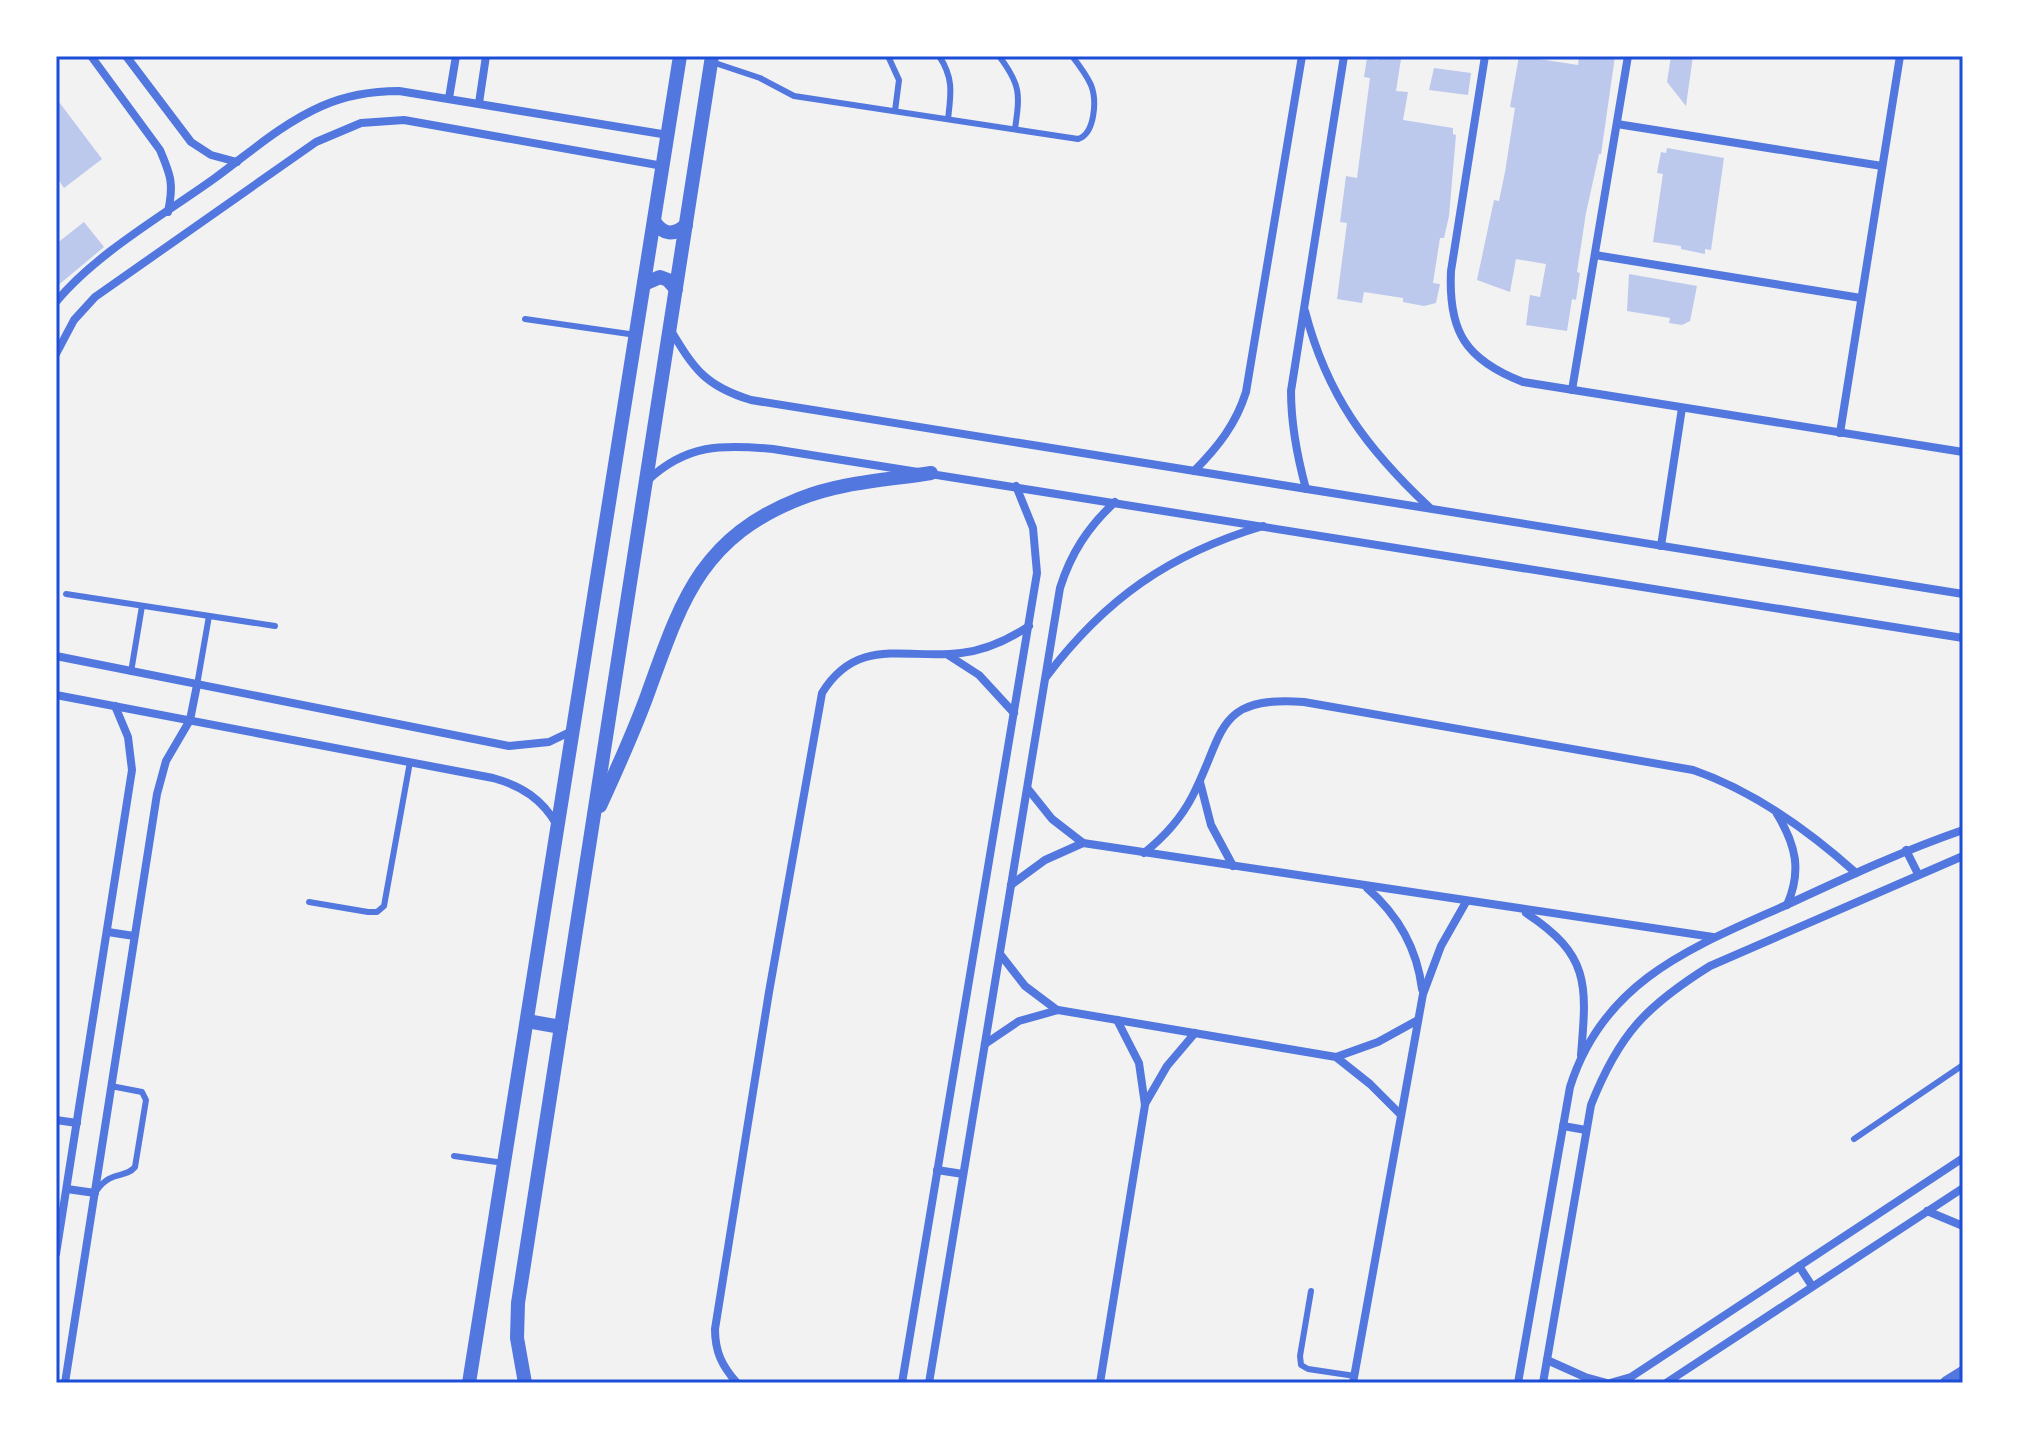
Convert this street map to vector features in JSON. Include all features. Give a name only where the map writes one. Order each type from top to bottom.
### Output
[{"type":"street","points":[[91,56],[167,164],[172,185],[168,212]]},
{"type":"street","points":[[126,56],[191,142],[211,155],[237,162]]},
{"type":"street","points":[[449,98],[456,56]]},
{"type":"street","points":[[479,103],[486,56]]},
{"type":"street","points":[[469,1383],[680,56]]},
{"type":"street","points":[[1194,471],[1226,435],[1239,415],[1246,392],[1302,56]]},
{"type":"street","points":[[1306,489],[1291,419],[1291,391],[1344,56]]},
{"type":"street","points":[[1485,56],[1451,271],[1453,315],[1457,329],[1473,353],[1496,371],[1523,382],[1963,452]]},
{"type":"street","points":[[1572,390],[1628,56]]},
{"type":"street","points":[[1840,433],[1900,56]]},
{"type":"street","points":[[525,1383],[517,1338],[518,1303],[712,59]]},
{"type":"street","points":[[56,302],[98,262],[302,116],[337,99],[388,91],[449,98],[668,135]]},
{"type":"street","points":[[56,354],[74,320],[107,288],[301,152],[332,134],[361,123],[404,120],[663,166]]},
{"type":"street","points":[[1617,124],[1882,166]]},
{"type":"street","points":[[654,221],[664,232],[671,233],[679,232],[686,225]]},
{"type":"street","points":[[1595,255],[1861,298]]},
{"type":"street","points":[[644,284],[660,277],[676,289]]},
{"type":"street","points":[[1304,306],[1325,372],[1340,403],[1380,460],[1431,509]]},
{"type":"street","points":[[670,328],[689,361],[705,378],[724,390],[751,400],[1963,594]]},
{"type":"street","points":[[1661,546],[1682,408]]},
{"type":"street","points":[[646,481],[664,465],[686,453],[717,446],[773,449],[1963,638]]},
{"type":"street","points":[[593,821],[630,739],[678,613],[693,582],[715,555],[740,531],[769,512],[801,498],[834,489],[931,473]]},
{"type":"street","points":[[902,1383],[1037,573],[1033,528],[1016,486]]},
{"type":"street","points":[[929,1383],[1060,588],[1066,568],[1086,533],[1115,502]]},
{"type":"street","points":[[1046,678],[1069,647],[1125,593],[1192,552],[1265,525]]},
{"type":"street","points":[[737,1383],[725,1370],[715,1347],[715,1329],[822,693],[832,677],[846,665],[863,657],[915,652],[947,654],[992,646],[1029,626]]},
{"type":"street","points":[[947,654],[986,681],[1014,713]]},
{"type":"street","points":[[56,656],[509,746],[549,742],[574,730]]},
{"type":"street","points":[[65,1383],[161,777],[166,761],[190,720],[197,685]]},
{"type":"street","points":[[56,695],[509,783],[537,798],[559,828]]},
{"type":"street","points":[[1144,853],[1172,828],[1183,813],[1215,741],[1226,724],[1241,710],[1259,702],[1278,700],[1674,765],[1729,784],[1775,810],[1856,873]]},
{"type":"street","points":[[56,1254],[132,770],[128,737],[115,706]]},
{"type":"street","points":[[1200,780],[1211,825],[1233,866]]},
{"type":"street","points":[[1028,789],[1052,819],[1083,843],[1715,937]]},
{"type":"street","points":[[1775,810],[1794,847],[1797,867],[1787,905]]},
{"type":"street","points":[[1518,1383],[1570,1087],[1581,1058],[1602,1022],[1639,982],[1689,949],[1906,850],[1963,830]]},
{"type":"street","points":[[1011,885],[1045,860],[1083,843]]},
{"type":"street","points":[[1906,850],[1918,874]]},
{"type":"street","points":[[1543,1383],[1591,1105],[1603,1073],[1624,1038],[1646,1011],[1672,989],[1718,961],[1963,856]]},
{"type":"street","points":[[1365,886],[1388,908],[1406,934],[1414,953],[1423,994]]},
{"type":"street","points":[[1354,1379],[1423,994],[1441,946],[1466,902]]},
{"type":"street","points":[[1522,910],[1556,935],[1571,951],[1580,970],[1584,1000],[1581,1058]]},
{"type":"street","points":[[108,932],[134,936]]},
{"type":"street","points":[[1000,954],[1025,986],[1058,1010]]},
{"type":"street","points":[[985,1044],[1019,1021],[1058,1010],[1336,1057],[1370,1084],[1401,1115]]},
{"type":"street","points":[[1100,1383],[1145,1105],[1139,1063],[1117,1020]]},
{"type":"street","points":[[1336,1057],[1378,1042],[1418,1020]]},
{"type":"street","points":[[527,1021],[561,1027]]},
{"type":"street","points":[[1145,1105],[1167,1066],[1195,1033]]},
{"type":"street","points":[[56,1120],[77,1123]]},
{"type":"street","points":[[1563,1126],[1586,1130]]},
{"type":"street","points":[[1547,1360],[1585,1377],[1608,1383],[1631,1377],[1963,1158]]},
{"type":"street","points":[[937,1170],[963,1174]]},
{"type":"street","points":[[1666,1383],[1963,1188]]},
{"type":"street","points":[[67,1189],[95,1193]]},
{"type":"street","points":[[1927,1211],[1963,1226]]},
{"type":"street","points":[[1799,1266],[1812,1286]]},
{"type":"street","points":[[1947,1383],[1963,1373]]},
{"type":"lane","points":[[888,56],[899,80],[895,111]]},
{"type":"lane","points":[[939,56],[952,84],[948,119]]},
{"type":"lane","points":[[999,56],[1018,85],[1015,129]]},
{"type":"lane","points":[[712,59],[760,78],[794,96],[1078,139],[1088,134],[1094,96],[1088,80],[1072,56]]},
{"type":"lane","points":[[525,319],[636,335]]},
{"type":"lane","points":[[66,594],[275,626]]},
{"type":"lane","points":[[131,672],[142,606]]},
{"type":"lane","points":[[197,685],[209,616]]},
{"type":"lane","points":[[309,902],[368,912],[377,912],[384,906],[410,762]]},
{"type":"lane","points":[[1854,1139],[1963,1065]]},
{"type":"lane","points":[[95,1193],[111,1176],[128,1174],[135,1167],[146,1100],[142,1092],[111,1086]]},
{"type":"lane","points":[[454,1156],[504,1163]]},
{"type":"lane","points":[[1311,1291],[1301,1365],[1354,1379]]},
{"type":"building","points":[[1379,56],[1401,59],[1396,91],[1408,92],[1403,120],[1453,128],[1456,135],[1449,216],[1444,238],[1440,238],[1433,283],[1440,284],[1436,303],[1424,306],[1403,302],[1403,298],[1364,292],[1362,303],[1337,299],[1347,223],[1340,222],[1346,176],[1357,178],[1370,78],[1364,77],[1367,58],[1378,60]]},
{"type":"building","points":[[1519,56],[1578,65],[1579,56],[1615,56],[1601,154],[1586,213],[1576,300],[1572,299],[1567,331],[1526,325],[1530,295],[1540,297],[1546,264],[1516,259],[1510,292],[1477,280],[1494,200],[1499,201],[1505,172],[1515,108],[1510,107]]},
{"type":"building","points":[[1671,56],[1693,56],[1686,106],[1667,82]]},
{"type":"building","points":[[1434,68],[1471,73],[1468,95],[1429,90]]},
{"type":"building","points":[[56,98],[102,159],[64,188],[56,176]]},
{"type":"building","points":[[1667,148],[1724,158],[1711,250],[1705,249],[1705,254],[1653,242],[1663,174],[1657,173],[1661,152],[1666,153]]},
{"type":"building","points":[[84,222],[104,247],[56,287],[56,244]]},
{"type":"building","points":[[1629,274],[1697,286],[1690,321],[1682,325],[1669,323],[1670,318],[1627,311]]}]
